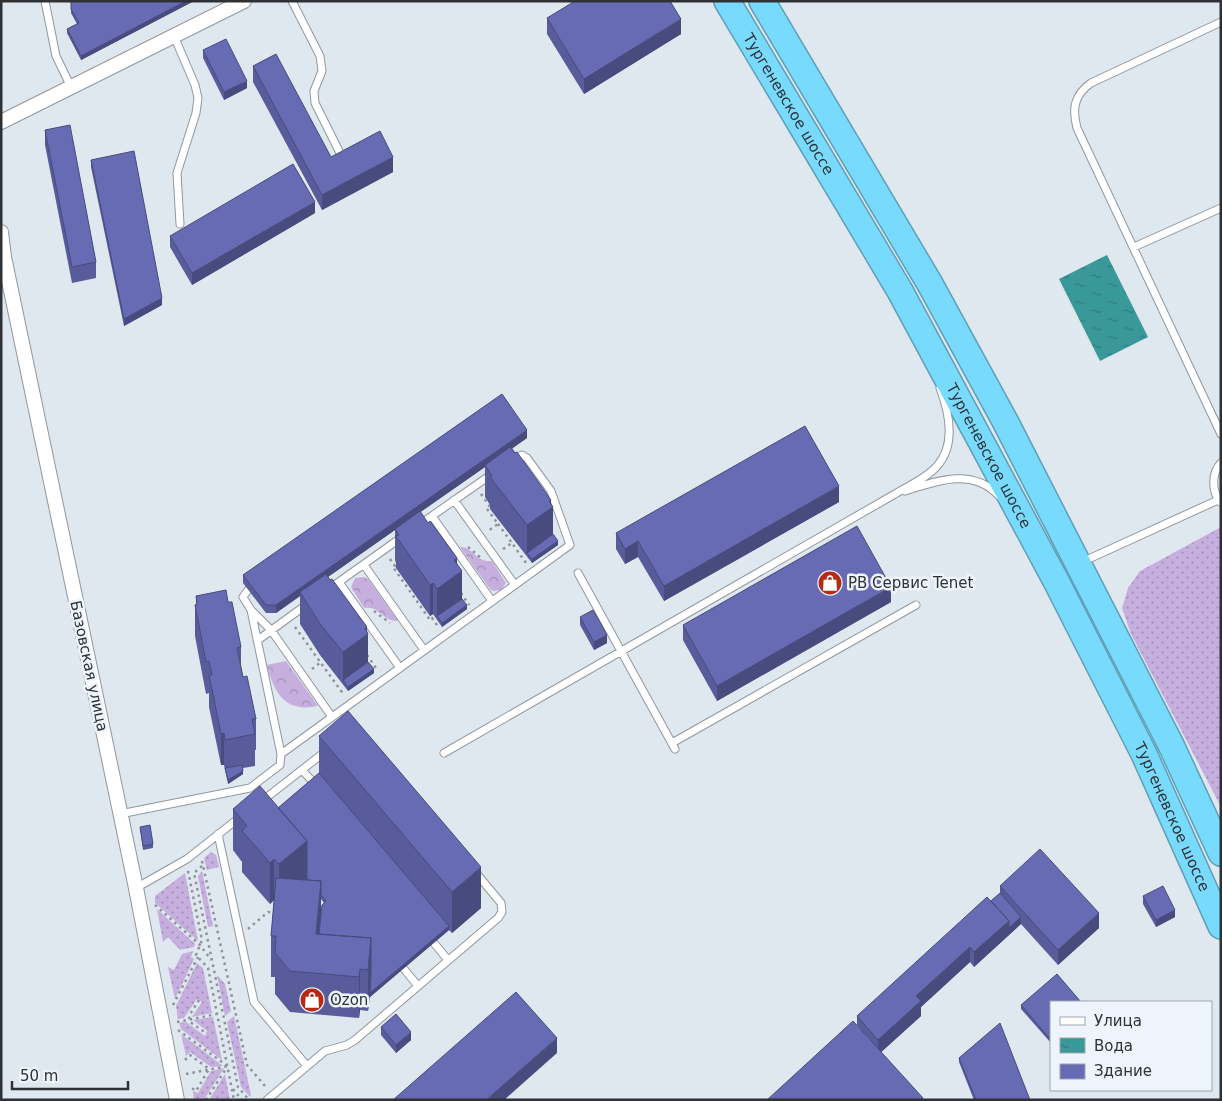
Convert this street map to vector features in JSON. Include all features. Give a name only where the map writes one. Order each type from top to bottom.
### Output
[{"type":"highway","name":"Тургеневское шоссе","points":[[727,1],[900,291],[1034,542],[1144,754],[1221,926]]},
{"type":"highway","name":"Тургеневское шоссе","points":[[762,1],[930,284],[1005,421],[1172,748],[1221,853]]},
{"type":"street","points":[[1,122],[244,1]]},
{"type":"street","name":"Базовская улица","points":[[1,232],[10,286],[136,888],[177,1100]]},
{"type":"lane","points":[[45,1],[56,56],[71,87]]},
{"type":"lane","points":[[292,1],[320,56],[322,71],[314,92],[315,103],[344,161]]},
{"type":"lane","points":[[1221,22],[1091,83],[1082,90],[1075,101],[1074,116],[1077,128],[1221,434]]},
{"type":"lane","points":[[174,36],[195,85],[198,98],[196,113],[177,173],[180,224]]},
{"type":"lane","points":[[1134,247],[1221,208]]},
{"type":"lane","points":[[900,291],[925,355]]},
{"type":"lane","points":[[444,753],[895,494],[936,468],[944,457],[948,442],[949,423],[945,402],[937,380]]},
{"type":"lane","points":[[281,754],[570,544],[551,491],[527,458],[522,455],[508,462]]},
{"type":"lane","points":[[1077,564],[1219,501],[1213,483],[1217,467],[1221,463]]},
{"type":"lane","points":[[324,593],[500,468]]},
{"type":"lane","points":[[895,494],[947,478],[964,478],[980,483],[996,492],[1016,515],[1034,542]]},
{"type":"lane","points":[[454,500],[497,554],[515,585]]},
{"type":"lane","points":[[432,516],[492,601]]},
{"type":"lane","points":[[364,565],[424,650]]},
{"type":"lane","points":[[578,574],[674,746],[916,605]]},
{"type":"lane","points":[[339,582],[400,668]]},
{"type":"lane","points":[[248,590],[243,597],[251,610],[271,630],[332,717]]},
{"type":"lane","points":[[258,640],[317,598]]},
{"type":"lane","points":[[120,814],[250,788],[280,765],[281,754],[251,610]]},
{"type":"lane","points":[[254,806],[330,748]]},
{"type":"lane","points":[[302,770],[313,782]]},
{"type":"lane","points":[[262,801],[268,808]]},
{"type":"lane","points":[[136,888],[199,849],[247,812]]},
{"type":"lane","points":[[218,834],[254,1002],[307,1066]]},
{"type":"lane","points":[[267,1100],[325,1051],[347,1045],[355,1040],[502,912],[501,903],[469,865]]},
{"type":"lane","points":[[434,943],[448,960]]},
{"type":"lane","points":[[404,969],[418,986]]},
{"type":"path","points":[[476,496],[487,488]]},
{"type":"path","points":[[480,493],[490,508],[487,509],[530,568]]},
{"type":"path","points":[[486,532],[498,524]]},
{"type":"path","points":[[481,525],[497,554]]},
{"type":"path","points":[[455,549],[463,546],[484,559],[497,554],[512,543]]},
{"type":"path","points":[[383,562],[396,552]]},
{"type":"path","points":[[389,558],[398,575],[430,620],[432,618],[441,631]]},
{"type":"path","points":[[456,586],[472,609]]},
{"type":"path","points":[[362,614],[370,610],[378,613],[391,623],[399,624],[404,621]]},
{"type":"path","points":[[288,629],[294,625],[346,699],[343,701]]},
{"type":"path","points":[[365,652],[381,674],[383,672]]},
{"type":"path","points":[[199,849],[247,1065],[266,1088]]},
{"type":"path","points":[[203,866],[194,873],[238,1087],[249,1100]]},
{"type":"path","points":[[188,871],[202,940],[196,955],[208,968],[234,1100]]},
{"type":"path","points":[[152,902],[200,945],[212,961]]},
{"type":"path","points":[[240,936],[268,912],[276,913]]},
{"type":"path","points":[[173,1007],[198,957]]},
{"type":"path","points":[[189,1020],[189,1016],[199,1000]]},
{"type":"path","points":[[176,1022],[217,1014]]},
{"type":"path","points":[[189,1020],[206,1033]]},
{"type":"path","points":[[177,1029],[228,1066]]},
{"type":"path","points":[[184,1061],[190,1055],[209,1069]]},
{"type":"path","points":[[186,1074],[228,1066]]},
{"type":"path","points":[[206,1100],[228,1066]]},
{"type":"path","points":[[188,1086],[196,1091],[209,1069]]},
{"type":"path","points":[[232,1088],[242,1100]]},
{"type":"green space","points":[[1221,527],[1221,807],[1131,634],[1122,608],[1128,588],[1140,571]]},
{"type":"green space","points":[[460,547],[468,549],[481,559],[492,561],[506,583],[501,590],[493,591],[490,589]]},
{"type":"green space","points":[[364,577],[368,579],[398,621],[389,619],[374,609],[364,608],[351,587],[355,578]]},
{"type":"green space","points":[[286,661],[318,706],[297,706],[283,699],[278,692],[273,684],[267,665]]},
{"type":"green space","points":[[211,852],[216,855],[219,867],[207,870],[204,858]]},
{"type":"green space","points":[[202,871],[213,926],[208,927],[198,876]]},
{"type":"green space","points":[[185,873],[198,941],[155,903],[155,896]]},
{"type":"green space","points":[[157,909],[195,944],[194,947],[180,950],[168,937],[163,942]]},
{"type":"green space","points":[[193,951],[191,957],[194,959],[175,999],[168,967],[174,970],[182,954]]},
{"type":"green space","points":[[197,963],[203,968],[212,1013],[192,1017],[202,1002],[197,999],[184,1018],[178,1019],[176,1006]]},
{"type":"green space","points":[[217,975],[225,984],[231,1011],[225,1016]]},
{"type":"green space","points":[[234,1016],[250,1097],[241,1087],[227,1022]]},
{"type":"green space","points":[[213,1017],[222,1060],[181,1029],[179,1023],[186,1022],[205,1036],[207,1031],[193,1020]]},
{"type":"green space","points":[[181,1034],[223,1066],[211,1067],[190,1052],[186,1056]]},
{"type":"green space","points":[[224,1068],[204,1100],[194,1100],[193,1091],[198,1093],[211,1071]]},
{"type":"green space","points":[[225,1074],[230,1100],[209,1100]]},
{"type":"water","points":[[1107,255],[1148,337],[1100,361],[1059,279]]},
{"type":"building","points":[[71,1],[186,1],[81,56],[67,29],[79,23],[71,9]]},
{"type":"building","points":[[575,1],[670,1],[681,19],[584,79],[547,18]]},
{"type":"building","points":[[226,39],[247,81],[224,92],[203,50]]},
{"type":"building","points":[[276,54],[331,157],[380,131],[393,157],[322,195],[253,66]]},
{"type":"building","points":[[70,125],[96,262],[72,267],[45,130]]},
{"type":"building","points":[[134,151],[162,298],[124,319],[91,160]]},
{"type":"building","points":[[293,164],[315,202],[192,273],[170,236]]},
{"type":"building","points":[[502,394],[527,430],[276,605],[266,605],[243,575]]},
{"type":"building","points":[[805,426],[839,486],[664,586],[638,541],[625,549],[616,533]]},
{"type":"building","points":[[510,447],[515,453],[517,452],[551,500],[549,501],[553,507],[527,525],[490,477],[492,476],[485,465]]},
{"type":"building","points":[[420,511],[428,523],[430,521],[457,558],[454,560],[462,571],[437,589],[433,583],[430,585],[396,536],[399,535],[395,529]]},
{"type":"building","points":[[857,526],[891,587],[717,686],[683,625]]},
{"type":"building","points":[[553,534],[558,541],[532,559],[527,553]]},
{"type":"building","points":[[326,574],[330,580],[332,579],[367,627],[365,628],[368,634],[343,652],[320,624],[300,592]]},
{"type":"building","points":[[226,590],[228,602],[232,602],[241,647],[237,648],[243,677],[247,676],[256,719],[252,719],[255,734],[225,740],[224,733],[221,734],[209,675],[212,675],[209,661],[206,662],[195,605],[197,604],[196,596]]},
{"type":"building","points":[[462,599],[467,605],[442,623],[437,616]]},
{"type":"building","points":[[593,610],[607,635],[594,642],[580,617]]},
{"type":"building","points":[[368,662],[374,669],[348,687],[343,680]]},
{"type":"building","points":[[348,711],[481,867],[452,892],[319,736]]},
{"type":"building","points":[[242,765],[243,771],[228,780],[225,768]]},
{"type":"building","points":[[319,773],[449,926],[370,993],[371,938],[319,934],[322,905],[326,901],[321,895],[321,881],[308,880],[307,841],[278,808]]},
{"type":"building","points":[[260,786],[307,841],[279,864],[274,859],[270,863],[242,831],[247,826],[233,809]]},
{"type":"building","points":[[150,825],[153,844],[143,846],[140,827]]},
{"type":"building","points":[[1040,849],[1099,913],[1058,950],[1000,886]]},
{"type":"building","points":[[276,878],[321,881],[316,934],[371,938],[368,970],[360,969],[359,977],[290,971],[275,953],[276,936],[271,936]]},
{"type":"building","points":[[1163,886],[1175,910],[1156,920],[1143,896]]},
{"type":"building","points":[[1000,893],[1021,917],[1009,928],[1009,921],[991,901]]},
{"type":"building","points":[[987,897],[1009,921],[974,952],[970,947],[916,996],[921,1001],[878,1040],[857,1016]]},
{"type":"building","points":[[1057,974],[1080,1001],[1050,1001],[1050,1039],[1021,1005]]},
{"type":"building","points":[[516,992],[557,1038],[486,1100],[393,1100]]},
{"type":"building","points":[[396,1014],[411,1032],[396,1045],[381,1027]]},
{"type":"building","points":[[853,1021],[923,1098],[920,1100],[767,1100]]},
{"type":"building","points":[[1000,1023],[1030,1100],[976,1100],[959,1058]]},
{"type":"place","name":"PB Сервис Tenet","points":[[830,583]]},
{"type":"place","name":"Ozon","points":[[312,1000]]}]
